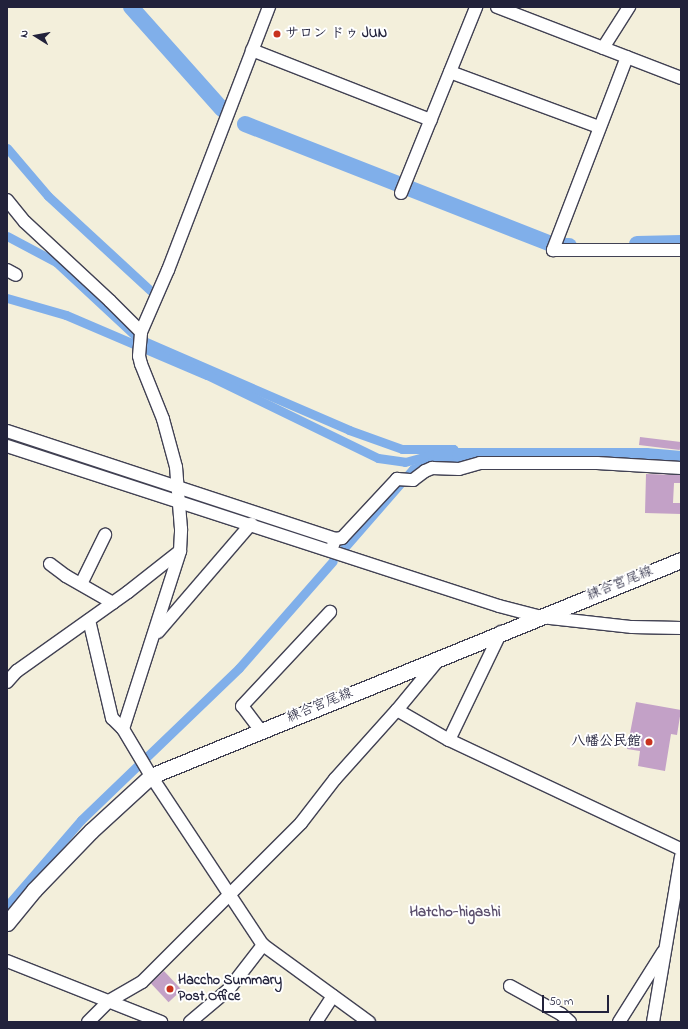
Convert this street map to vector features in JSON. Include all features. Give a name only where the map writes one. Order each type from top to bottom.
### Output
[{"type":"main road","name":"練合宮尾線","points":[[7,923],[34,890],[91,831],[151,776],[439,659],[501,632],[681,560]]},
{"type":"street","points":[[123,729],[180,551],[180,501],[176,467],[163,419],[139,356],[141,334],[168,270],[269,7]]},
{"type":"street","points":[[401,193],[476,7]]},
{"type":"street","points":[[603,48],[629,7]]},
{"type":"street","points":[[504,8],[681,78]]},
{"type":"street","points":[[252,50],[431,120]]},
{"type":"street","points":[[627,57],[553,250],[681,250]]},
{"type":"street","points":[[450,72],[599,127]]},
{"type":"street","points":[[7,200],[24,222],[110,301],[141,334]]},
{"type":"street","points":[[7,431],[178,487],[499,606],[541,616],[632,627],[681,628]]},
{"type":"street","points":[[7,446],[252,524],[333,544],[342,538],[397,479],[413,480],[425,471],[432,468],[459,469],[480,462],[597,463],[681,468]]},
{"type":"street","points":[[154,636],[252,524]]},
{"type":"street","points":[[81,584],[105,535]]},
{"type":"street","points":[[7,682],[17,671],[113,603],[180,551]]},
{"type":"street","points":[[50,564],[113,603]]},
{"type":"street","points":[[261,731],[242,706],[330,612]]},
{"type":"street","points":[[89,620],[112,718],[123,729],[151,776],[229,896],[264,945],[369,1022]]},
{"type":"street","points":[[448,740],[501,632]]},
{"type":"street","points":[[88,1022],[109,1001],[142,982],[301,823],[335,779],[397,710],[439,659]]},
{"type":"street","points":[[397,710],[448,740],[681,849]]},
{"type":"street","points":[[653,1022],[666,948],[677,910],[681,856]]},
{"type":"street","points":[[190,1022],[229,989],[264,945]]},
{"type":"street","points":[[618,1022],[666,948]]},
{"type":"street","points":[[7,961],[161,1022]]},
{"type":"street","points":[[510,986],[561,1014],[570,1022]]},
{"type":"street","points":[[316,1022],[333,996]]},
{"type":"building","points":[[640,437],[681,442],[680,450],[639,445]]},
{"type":"building","points":[[646,474],[681,475],[681,483],[674,483],[673,503],[681,503],[681,514],[645,513]]},
{"type":"building","name":"八幡公民館","points":[[636,702],[681,710],[677,735],[671,734],[665,771],[638,766],[640,751],[627,749]]},
{"type":"building","points":[[164,971],[182,990],[169,1002],[151,983]]},
{"type":"waterway","points":[[131,7],[222,109]]},
{"type":"waterway","points":[[245,124],[556,246],[569,246]]},
{"type":"waterway","points":[[7,148],[48,196],[150,290]]},
{"type":"waterway","points":[[7,236],[56,262],[139,339],[349,430],[402,449],[453,449]]},
{"type":"waterway","points":[[637,244],[681,243]]},
{"type":"waterway","points":[[7,298],[66,315],[207,375],[378,458],[405,462],[453,449],[460,456]]},
{"type":"waterway","points":[[441,458],[460,456],[646,456],[681,459]]},
{"type":"waterway","points":[[344,548],[413,469],[441,458]]},
{"type":"waterway","points":[[7,906],[81,820],[239,668],[333,561]]},
{"type":"place","name":"サロン ドゥ JUN","points":[[277,34]]},
{"type":"place","name":"八幡公民館","points":[[649,742]]},
{"type":"place","name":"Haccho Summary Post Office","points":[[170,989]]},
{"type":"district","name":"Hatcho-higashi","points":[[455,913]]}]
